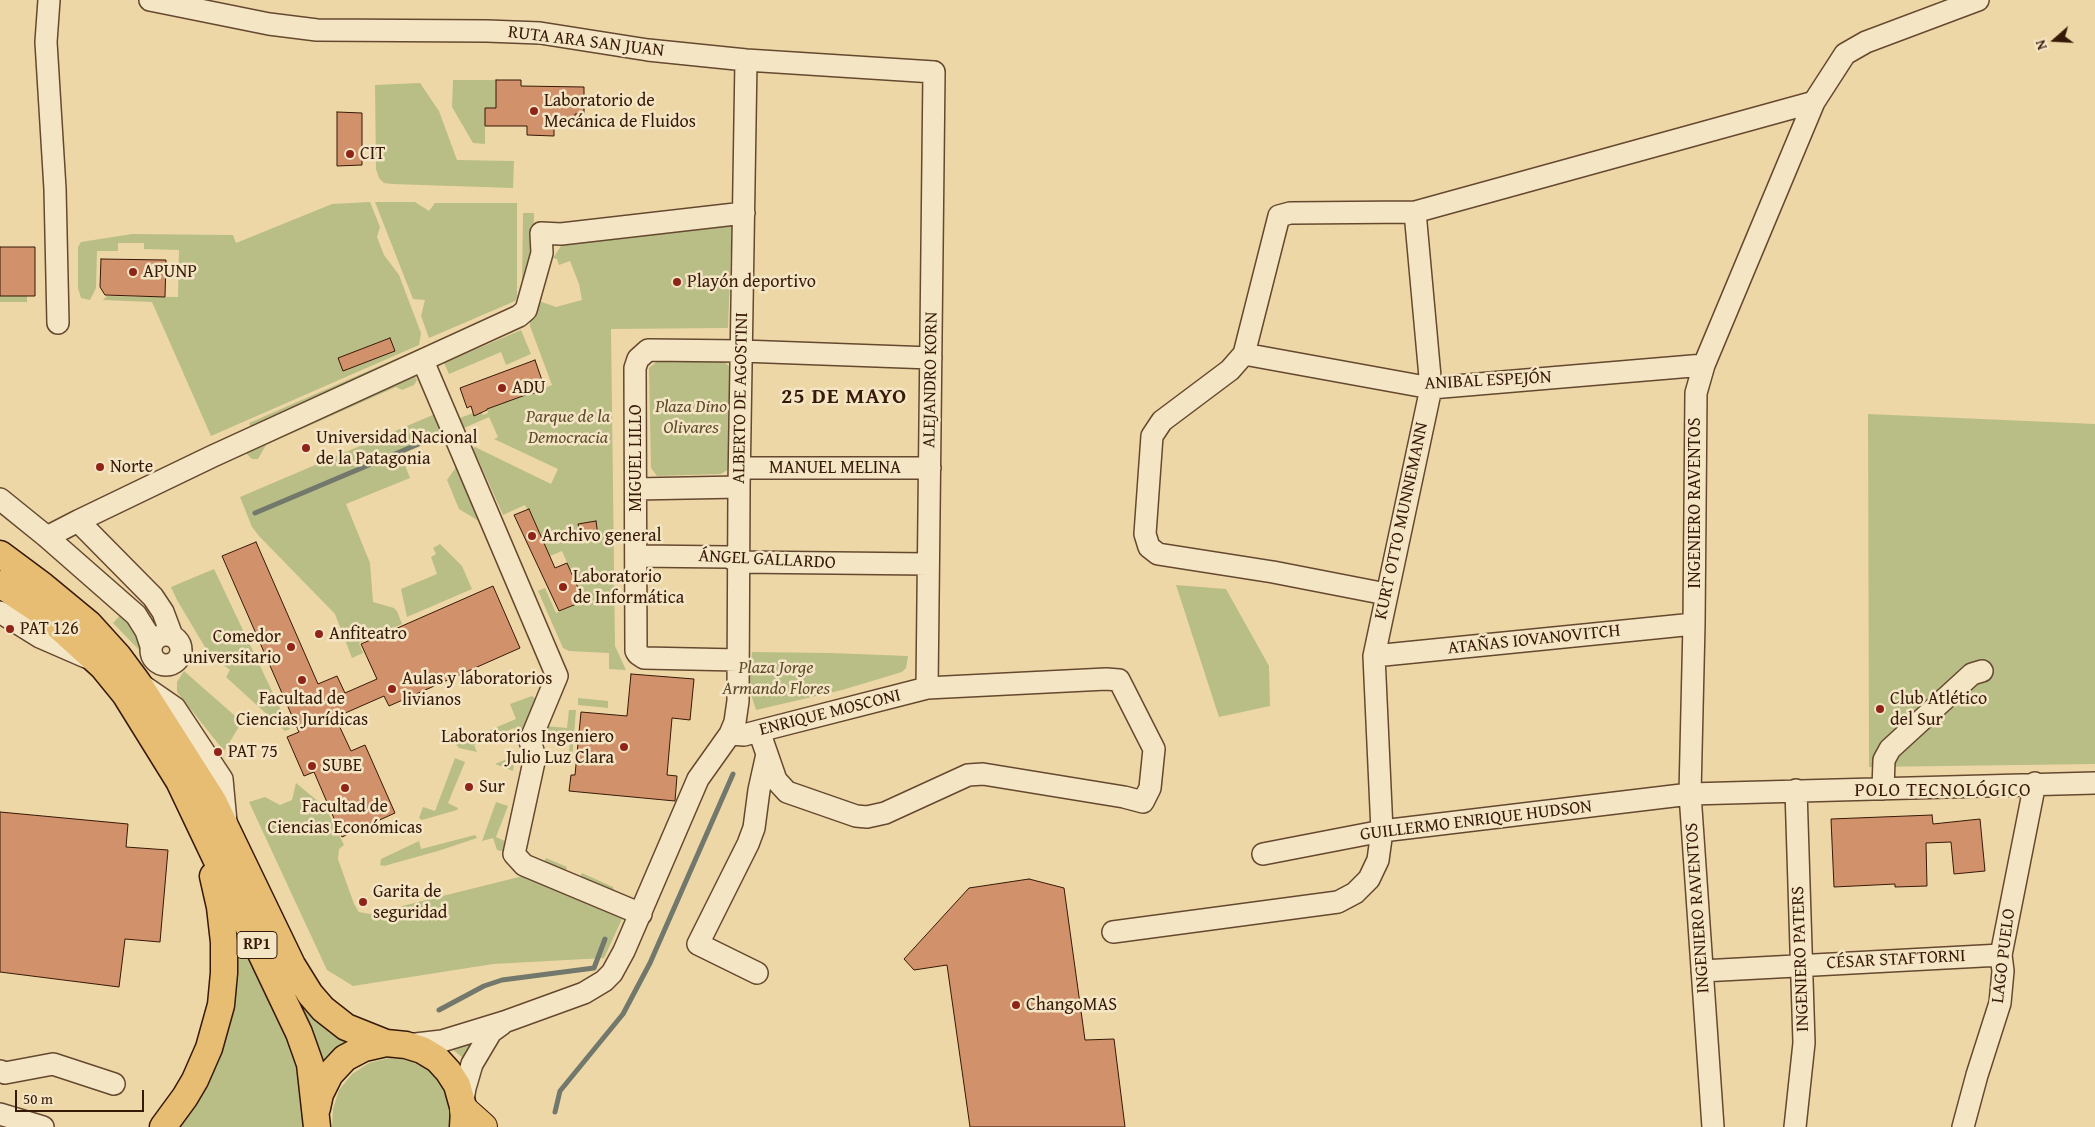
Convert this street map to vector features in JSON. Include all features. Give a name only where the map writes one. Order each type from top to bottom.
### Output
[{"type":"main road","name":"RP1","points":[[0,554],[89,624],[113,650],[179,781],[300,1033],[310,1064],[316,1121]]},
{"type":"main road","name":"RP1","points":[[0,584],[46,615],[100,664],[131,688],[200,778],[227,829],[292,965],[310,994],[334,1020],[359,1033],[430,1055],[448,1071],[457,1085],[468,1116]]},
{"type":"main road","points":[[163,1127],[185,1097],[209,1048],[221,1005],[224,973],[223,933],[216,891],[206,854],[179,781]]},
{"type":"main road","name":"RP1","points":[[316,1121],[320,1094],[330,1074],[345,1058],[364,1048],[396,1044]]},
{"type":"street","points":[[49,0],[46,42],[55,189],[58,323]]},
{"type":"street","name":"RUTA ARA SAN JUAN","points":[[150,0],[269,24],[317,30],[540,33],[648,50],[746,60],[934,72]]},
{"type":"street","name":"INGENIERO RAVENTOS","points":[[1713,1127],[1690,794],[1696,393],[1704,366],[1814,102],[1846,54],[1866,42],[1978,0]]},
{"type":"street","name":"ALBERTO DE AGOSTINI","points":[[730,734],[735,722],[738,702],[746,60]]},
{"type":"street","name":"ALEJANDRO KORN","points":[[927,688],[934,72]]},
{"type":"street","points":[[1386,594],[1274,572],[1158,554],[1149,547],[1145,534],[1152,436],[1162,421],[1230,370],[1244,354],[1280,216],[1290,213],[1415,212],[1814,102]]},
{"type":"street","name":"KURT OTTO MUNNEMANN","points":[[1113,932],[1338,902],[1355,893],[1370,879],[1378,860],[1382,831],[1374,656],[1431,388],[1415,212]]},
{"type":"street","points":[[48,538],[78,521],[220,452],[511,321],[526,310],[542,253],[541,233],[560,234],[744,213]]},
{"type":"street","name":"MIGUEL LILLO","points":[[738,660],[644,658],[636,651],[635,368],[640,355],[648,350],[742,351]]},
{"type":"street","points":[[742,351],[932,358]]},
{"type":"street","name":"ANIBAL ESPEJÓN","points":[[1244,354],[1431,388],[1704,366]]},
{"type":"street","points":[[423,361],[557,676],[530,741],[535,757],[514,854],[524,865],[641,914]]},
{"type":"street","name":"MANUEL MELINA","points":[[636,489],[740,478],[930,468]]},
{"type":"street","points":[[0,499],[136,615],[146,631],[151,649],[159,664],[172,664]]},
{"type":"street","points":[[78,521],[159,605],[172,636],[180,646],[180,653],[168,670],[165,689],[175,708],[222,779],[227,829]]},
{"type":"street","name":"ÁNGEL GALLARDO","points":[[637,556],[728,556],[739,562],[928,564]]},
{"type":"street","points":[[0,612],[40,637],[100,664]]},
{"type":"street","name":"ATAÑAS IOVANOVITCH","points":[[1374,656],[1694,624]]},
{"type":"street","points":[[172,636],[159,636],[131,688],[175,708]]},
{"type":"street","points":[[1883,789],[1884,760],[1890,749],[1972,674],[1982,671]]},
{"type":"street","name":"ENRIQUE MOSCONI","points":[[730,734],[744,735],[927,688],[1106,678],[1119,680],[1154,750],[1150,788],[1143,802],[1124,796],[983,774],[968,775],[885,813],[867,817],[856,816],[787,792],[776,780],[768,754]]},
{"type":"street","points":[[757,973],[698,944],[748,844],[754,828],[757,797],[768,754],[759,731]]},
{"type":"street","points":[[396,1044],[442,1042],[584,993],[604,981],[612,973],[624,951],[698,779],[730,734]]},
{"type":"street","name":"GUILLERMO ENRIQUE HUDSON","points":[[1263,854],[1382,831],[1690,794],[2035,783],[2095,783]]},
{"type":"street","name":"LAGO PUELO","points":[[1963,1127],[2000,1003],[2003,971],[2001,955],[2035,783]]},
{"type":"street","name":"INGENIERO PATERS","points":[[1795,1127],[1804,1042],[1796,790]]},
{"type":"street","name":"CÉSAR STAFTORNI","points":[[1702,971],[2001,955]]},
{"type":"street","points":[[468,1116],[467,1077],[477,1054],[491,1032],[504,1022]]},
{"type":"street","points":[[0,1071],[4,1073],[53,1064],[114,1084]]},
{"type":"street","points":[[0,1114],[43,1127]]},
{"type":"green space","points":[[453,80],[496,80],[496,108],[485,109],[485,144],[473,143],[452,107]]},
{"type":"green space","points":[[420,83],[439,111],[457,160],[514,161],[513,188],[392,184],[384,183],[379,178],[376,169],[375,85]]},
{"type":"green space","points":[[370,202],[380,227],[377,237],[384,255],[399,275],[421,333],[419,345],[211,436],[152,302],[103,300],[107,296],[178,297],[179,250],[144,249],[144,243],[118,243],[118,251],[97,251],[96,288],[90,300],[81,298],[78,288],[78,247],[81,242],[132,234],[233,235],[236,243],[332,204]]},
{"type":"green space","points":[[375,202],[415,202],[429,211],[435,203],[517,203],[517,297],[515,301],[429,338],[421,316],[425,300],[413,299]]},
{"type":"green space","points":[[523,213],[534,213],[533,249],[527,285],[522,284]]},
{"type":"green space","name":"Parque de la Democracia","points":[[732,223],[728,328],[611,329],[615,646],[626,670],[609,669],[609,653],[569,651],[563,648],[538,591],[545,588],[556,613],[584,601],[562,551],[550,556],[529,509],[525,505],[503,515],[473,448],[475,447],[551,484],[558,469],[494,439],[498,437],[489,417],[464,428],[460,418],[473,413],[474,416],[481,410],[483,415],[488,413],[487,409],[544,390],[544,388],[552,385],[530,326],[530,318],[539,301],[556,307],[582,300],[579,284],[570,261],[559,265],[557,259],[553,258],[561,246],[572,243]]},
{"type":"green space","points":[[0,296],[27,296],[27,302],[0,302]]},
{"type":"green space","points":[[521,304],[252,430],[249,423]]},
{"type":"green space","points":[[521,330],[531,354],[506,365],[501,352],[449,374],[444,363]]},
{"type":"green space","name":"Plaza Dino Olivares","points":[[660,359],[722,360],[730,367],[732,467],[721,474],[657,476],[651,468],[649,368]]},
{"type":"green space","points":[[414,375],[417,380],[414,385],[402,390],[396,387],[266,445],[258,459],[252,459],[247,454],[246,450]]},
{"type":"green space","points":[[435,414],[443,433],[399,450],[410,478],[346,504],[370,563],[373,602],[394,608],[402,624],[359,643],[363,653],[352,658],[335,614],[259,536],[252,527],[240,497]]},
{"type":"green space","points":[[1868,414],[2095,424],[2095,764],[1869,767]]},
{"type":"green space","points":[[459,463],[482,523],[459,509],[447,480]]},
{"type":"green space","points":[[440,544],[462,566],[472,589],[407,617],[401,589],[437,574],[431,557],[436,554],[433,548]]},
{"type":"green space","points":[[214,569],[290,729],[285,731],[226,677],[230,670],[209,654],[177,600],[171,587]]},
{"type":"green space","points":[[1176,585],[1226,589],[1269,666],[1270,706],[1219,717]]},
{"type":"green space","points":[[123,612],[145,650],[142,653],[113,623]]},
{"type":"green space","name":"Plaza Jorge Armando Flores","points":[[752,652],[908,656],[906,668],[902,672],[842,690],[756,710],[749,688]]},
{"type":"green space","points":[[184,671],[242,722],[224,751],[177,692],[177,682]]},
{"type":"green space","points":[[532,696],[536,699],[521,736],[518,736],[514,728],[474,745],[477,752],[459,748],[450,738],[453,730],[459,743],[516,719],[510,704]]},
{"type":"green space","points":[[578,698],[608,701],[608,708],[578,705]]},
{"type":"green space","points":[[569,710],[576,710],[572,759],[569,758],[570,737],[541,734],[546,726],[567,728]]},
{"type":"green space","points":[[517,755],[525,757],[523,763],[514,763],[513,771],[495,764]]},
{"type":"green space","points":[[455,758],[465,762],[448,803],[458,808],[457,810],[422,820],[419,818],[423,807],[435,811]]},
{"type":"green space","points":[[296,783],[326,808],[344,845],[339,849],[338,859],[354,904],[359,912],[370,914],[527,875],[622,919],[604,958],[493,964],[353,986],[327,970],[249,802],[265,797],[280,805],[292,800]]},
{"type":"green space","points":[[496,802],[508,806],[496,837],[509,843],[506,850],[501,851],[497,850],[493,838],[482,841]]},
{"type":"green space","points":[[475,835],[477,838],[438,851],[384,866],[380,865],[381,859],[419,841],[421,849]]},
{"type":"green space","points":[[546,858],[567,867],[564,874],[543,864]]},
{"type":"green space","points":[[582,873],[613,887],[616,896],[579,880]]},
{"type":"green space","points":[[224,894],[293,1041],[309,1127],[173,1127],[208,1067]]},
{"type":"green space","points":[[300,1003],[329,1030],[350,1040],[328,1055],[319,1066]]},
{"type":"green space","points":[[476,1038],[468,1065],[462,1057],[448,1046]]},
{"type":"green space","points":[[389,1058],[409,1060],[428,1069],[443,1083],[452,1101],[454,1127],[332,1127],[333,1109],[339,1090],[352,1074],[369,1063]]},
{"type":"building","name":"Laboratorio de Mecánica de Fluidos","points":[[496,80],[521,80],[521,86],[584,87],[584,114],[575,114],[575,127],[554,127],[554,136],[527,135],[527,126],[485,126],[485,108],[496,108]]},
{"type":"building","points":[[337,112],[362,113],[362,165],[337,166]]},
{"type":"building","points":[[0,247],[35,247],[35,296],[0,296]]},
{"type":"building","name":"APUNP","points":[[101,259],[166,260],[165,297],[105,295],[100,287]]},
{"type":"building","points":[[390,338],[395,351],[343,371],[338,358]]},
{"type":"building","name":"ADU","points":[[535,360],[545,389],[487,409],[474,416],[471,406],[467,408],[460,388]]},
{"type":"building","points":[[529,509],[555,568],[567,563],[584,601],[559,611],[514,515]]},
{"type":"building","points":[[596,521],[598,536],[581,539],[578,524]]},
{"type":"building","name":"Aulas y laboratorios livianos","points":[[256,542],[318,684],[337,676],[345,693],[377,679],[361,644],[493,586],[520,648],[389,706],[384,696],[343,714],[345,718],[337,721],[351,751],[365,745],[395,813],[342,837],[314,772],[304,776],[287,737],[299,732],[222,556]]},
{"type":"building","name":"Laboratorios Ingeniero Julio Luz Clara","points":[[631,674],[694,679],[690,720],[672,718],[667,775],[677,776],[675,801],[569,791],[571,775],[575,775],[581,712],[627,716]]},
{"type":"building","points":[[0,812],[128,824],[126,847],[168,850],[160,942],[125,939],[119,987],[0,972]]},
{"type":"building","points":[[1932,815],[1933,824],[1980,819],[1985,871],[1954,874],[1951,842],[1926,843],[1927,886],[1895,887],[1895,884],[1834,887],[1831,819]]},
{"type":"building","name":"ChangoMAS","points":[[1029,879],[1064,888],[1085,1040],[1114,1039],[1125,1127],[970,1127],[947,965],[914,970],[904,959],[969,888]]},
{"type":"waterway","points":[[255,513],[421,443]]},
{"type":"waterway","points":[[555,1112],[560,1091],[623,1014],[650,963],[733,774]]},
{"type":"waterway","points":[[439,1010],[484,986],[502,980],[594,968],[605,939]]},
{"type":"place","name":"Laboratorio de Mecánica de Fluidos","points":[[534,111]]},
{"type":"place","name":"CIT","points":[[350,154]]},
{"type":"place","name":"APUNP","points":[[133,272]]},
{"type":"place","name":"Playón deportivo","points":[[677,282]]},
{"type":"place","name":"ADU","points":[[502,388]]},
{"type":"place","name":"Universidad Nacional de la Patagonia","points":[[306,448]]},
{"type":"place","name":"Norte","points":[[100,467]]},
{"type":"place","name":"Archivo general","points":[[532,536]]},
{"type":"place","name":"Laboratorio de Informática","points":[[563,587]]},
{"type":"place","name":"PAT 126","points":[[10,629]]},
{"type":"place","name":"Anfiteatro","points":[[319,634]]},
{"type":"place","name":"Comedor universitario","points":[[291,647]]},
{"type":"place","name":"Facultad de Ciencias Jurídicas","points":[[302,680]]},
{"type":"place","name":"Aulas y laboratorios livianos","points":[[392,689]]},
{"type":"place","name":"Club Atlético del Sur","points":[[1880,709]]},
{"type":"place","name":"Laboratorios Ingeniero Julio Luz Clara","points":[[624,747]]},
{"type":"place","name":"PAT 75","points":[[218,752]]},
{"type":"place","name":"SUBE","points":[[312,766]]},
{"type":"place","name":"Sur","points":[[469,787]]},
{"type":"place","name":"Facultad de Ciencias Económicas","points":[[345,788]]},
{"type":"place","name":"Garita de seguridad","points":[[363,902]]},
{"type":"place","name":"ChangoMAS","points":[[1016,1005]]},
{"type":"district","name":"25 DE MAYO","points":[[844,397]]},
{"type":"district","name":"POLO TECNOLÓGICO","points":[[1943,791]]}]
